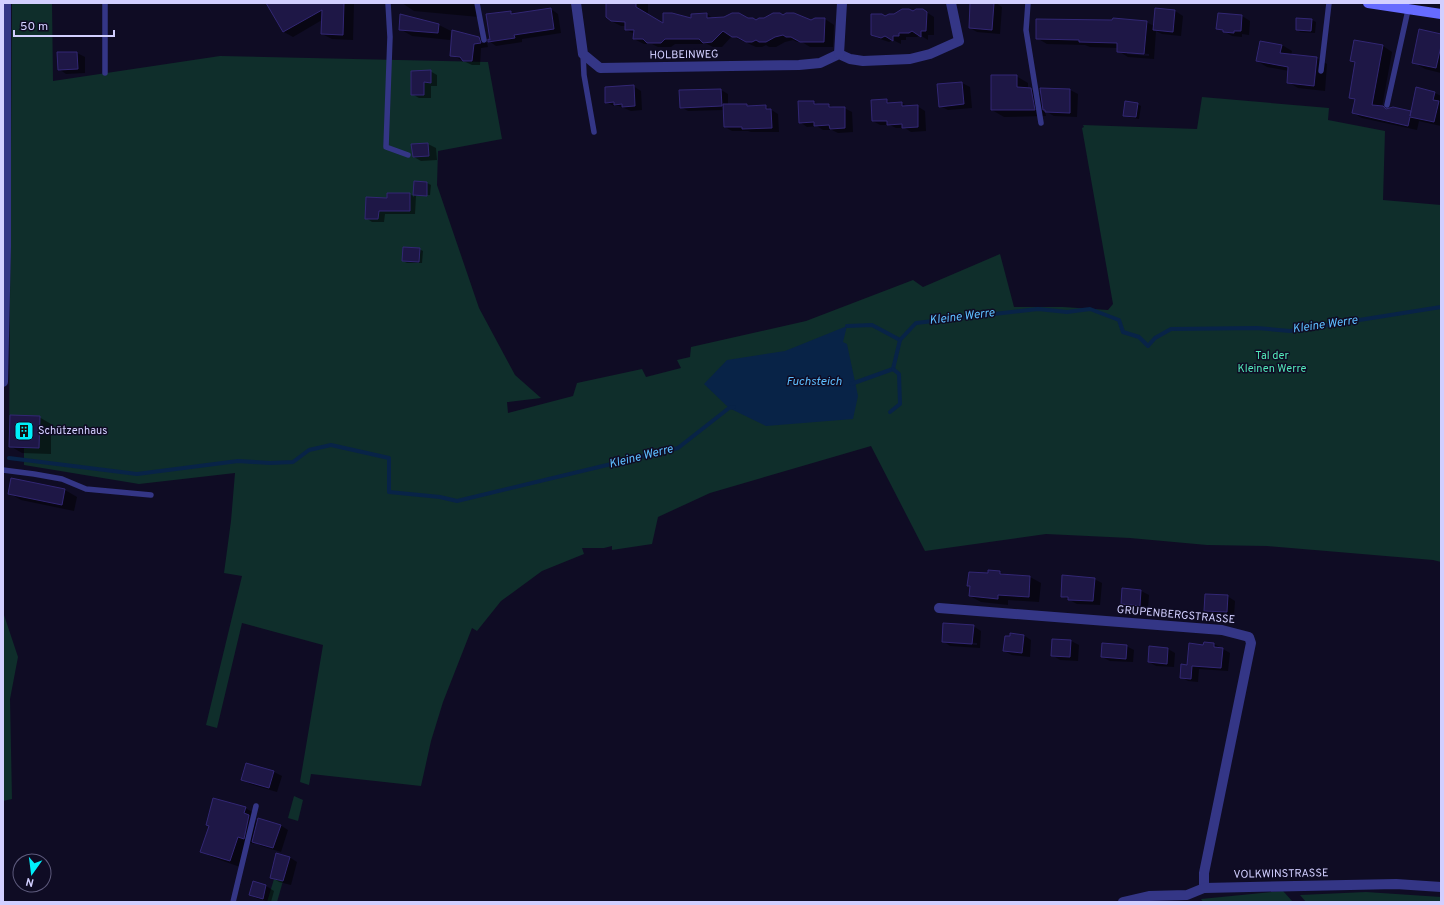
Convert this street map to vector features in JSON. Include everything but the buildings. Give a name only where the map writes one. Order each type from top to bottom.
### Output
[{"type":"street","points":[[3,382],[6,246],[6,3]]},
{"type":"street","points":[[576,3],[583,54]]},
{"type":"street","points":[[842,3],[839,54],[850,59],[863,61],[910,59],[930,54],[959,42],[951,3]]},
{"type":"street","points":[[1368,3],[1441,14]]},
{"type":"street","name":"HOLBEINWEG","points":[[583,54],[600,68],[608,68],[799,65],[820,63],[839,54]]},
{"type":"street","name":"GRUPENBERGSTRASSE","points":[[939,608],[1222,630],[1249,637],[1251,643],[1204,873],[1204,888]]},
{"type":"street","name":"VOLKWINSTRASSE","points":[[1123,902],[1149,896],[1187,895],[1204,888],[1396,884],[1441,887]]},
{"type":"lane","points":[[105,3],[105,73]]},
{"type":"lane","points":[[388,3],[390,37],[386,147],[408,155]]},
{"type":"lane","points":[[477,3],[484,40]]},
{"type":"lane","points":[[1028,3],[1026,30],[1041,123]]},
{"type":"lane","points":[[1321,71],[1329,3]]},
{"type":"lane","points":[[1387,105],[1408,10]]},
{"type":"lane","points":[[583,54],[584,75],[594,132]]},
{"type":"lane","points":[[3,470],[62,479],[86,489],[151,496]]},
{"type":"lane","points":[[233,902],[256,806]]},
{"type":"green space","name":"Tal der Kleinen Werre","points":[[12,3],[52,3],[53,81],[220,56],[488,62],[502,139],[438,151],[437,185],[479,308],[515,375],[541,398],[507,402],[508,413],[573,396],[577,383],[642,369],[646,377],[681,368],[677,360],[690,357],[691,347],[806,321],[913,280],[923,287],[1000,254],[1014,307],[1063,307],[1108,310],[1113,304],[1082,128],[1084,127],[1083,125],[1197,129],[1202,97],[1329,108],[1328,120],[1385,131],[1383,200],[1441,205],[1441,562],[1433,560],[1267,546],[1207,545],[1130,538],[1046,534],[925,551],[871,446],[710,493],[658,517],[652,544],[612,550],[612,546],[604,548],[582,548],[584,554],[542,571],[501,601],[477,631],[472,628],[443,702],[431,741],[421,786],[311,774],[309,785],[300,782],[323,645],[242,623],[217,728],[206,725],[242,576],[224,573],[231,521],[235,473],[139,484],[24,465],[24,448],[9,447]]},
{"type":"green space","points":[[3,612],[18,657],[10,699],[12,799],[3,801]]},
{"type":"green space","points":[[294,796],[303,800],[298,821],[288,818]]},
{"type":"green space","points":[[274,879],[283,881],[277,902],[267,902]]},
{"type":"green space","points":[[1283,891],[1293,902],[1203,902],[1201,899]]},
{"type":"green space","points":[[1366,892],[1441,897],[1441,902],[1306,902],[1300,895]]},
{"type":"water","name":"Fuchsteich","points":[[847,326],[843,342],[847,344],[858,396],[853,419],[766,426],[729,408],[704,384],[727,360],[785,351]]},
{"type":"waterway","name":"Kleine Werre","points":[[851,384],[893,369],[900,340],[916,323],[1038,309],[1067,312],[1090,309],[1119,320],[1123,332],[1139,337],[1148,346],[1155,338],[1171,329],[1257,328],[1290,331],[1441,307]]},
{"type":"waterway","points":[[847,326],[872,325],[900,340]]},
{"type":"waterway","points":[[890,412],[900,404],[899,374],[893,369]]},
{"type":"waterway","name":"Kleine Werre","points":[[9,458],[137,474],[238,461],[270,463],[293,462],[309,450],[331,445],[389,458],[389,492],[440,497],[457,501],[678,448],[729,408],[734,407]]},
{"type":"place","name":"Schützenhaus","points":[[24,431]]}]
